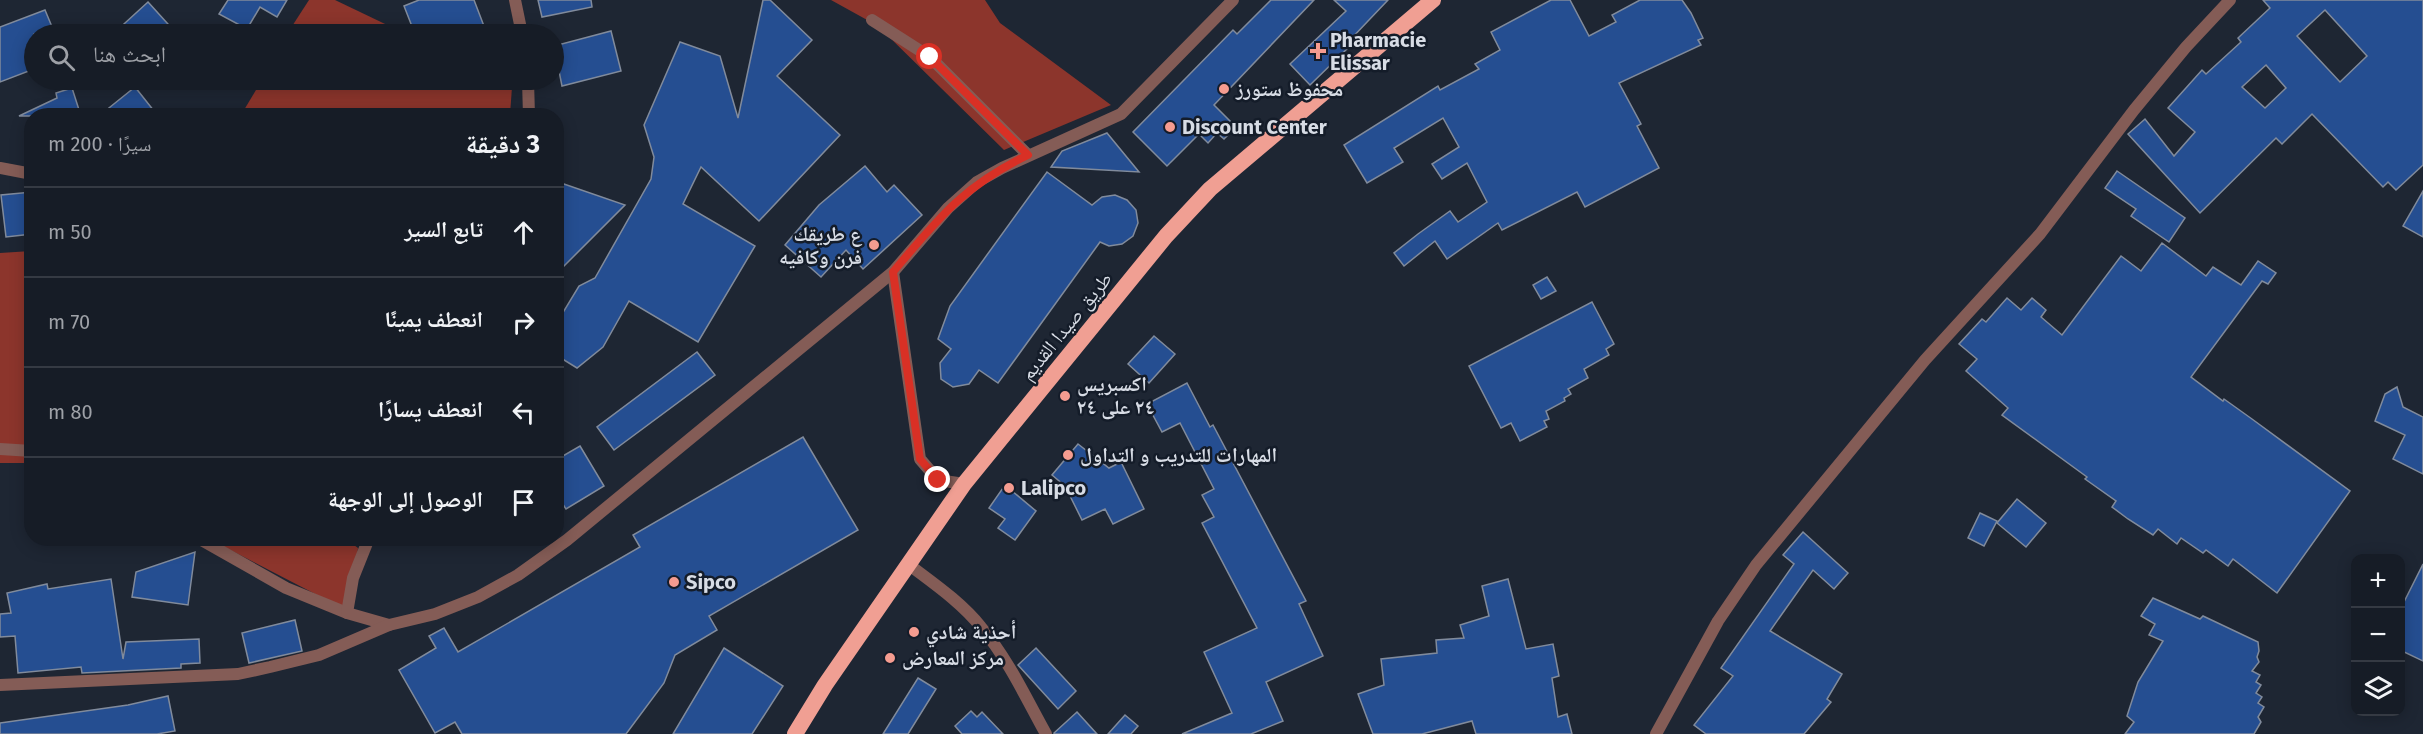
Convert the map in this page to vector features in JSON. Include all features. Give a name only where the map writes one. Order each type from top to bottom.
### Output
[{"type":"highway","name":"طريق صيدا القديم","points":[[795,734],[964,484],[1166,236],[1210,189],[1433,0]]},
{"type":"street","points":[[515,0],[520,24]]},
{"type":"street","points":[[564,542],[893,272],[955,201],[977,182],[1028,155],[1121,114],[1233,0]]},
{"type":"street","points":[[1656,734],[1718,621],[1756,565],[1925,360],[2040,234],[2134,110],[2186,47],[2230,0]]},
{"type":"street","points":[[872,20],[930,57],[1028,155]]},
{"type":"street","points":[[528,90],[529,108]]},
{"type":"street","points":[[0,168],[24,172]]},
{"type":"street","points":[[893,272],[920,459],[938,480],[964,484]]},
{"type":"street","points":[[0,449],[24,451]]},
{"type":"street","points":[[212,546],[285,588],[347,613],[389,625]]},
{"type":"street","points":[[347,613],[353,578],[366,546]]},
{"type":"street","points":[[0,685],[237,674],[319,655],[389,625],[435,614],[467,602],[518,575],[559,546]]},
{"type":"street","points":[[908,564],[950,596],[981,627],[1004,660],[1046,734]]},
{"type":"shaded area","points":[[309,0],[335,0],[385,24],[293,24]]},
{"type":"shaded area","points":[[831,0],[985,0],[1000,23],[1111,105],[1004,150],[878,26]]},
{"type":"shaded area","points":[[256,90],[512,90],[510,108],[245,108]]},
{"type":"shaded area","points":[[24,251],[24,463],[0,463],[0,253]]},
{"type":"shaded area","points":[[223,546],[355,546],[358,548],[350,612]]},
{"type":"building","points":[[228,0],[287,0],[277,17],[260,7],[250,24],[238,24],[219,14]]},
{"type":"building","points":[[419,0],[474,0],[483,24],[411,24],[404,6]]},
{"type":"building","points":[[538,0],[591,0],[592,7],[542,17]]},
{"type":"building","points":[[763,0],[770,0],[812,40],[777,76],[840,135],[759,221],[701,167],[683,204],[755,246],[698,342],[629,301],[603,347],[577,368],[564,360],[564,311],[579,286],[595,278],[651,179],[654,157],[644,125],[680,42],[720,56],[738,118]]},
{"type":"building","points":[[1271,0],[1314,0],[1214,105],[1236,127],[1224,139],[1217,133],[1208,143],[1199,134],[1167,166],[1133,132],[1233,30],[1237,34]]},
{"type":"building","points":[[1334,0],[1388,0],[1349,41],[1352,44],[1310,85],[1290,64],[1346,11]]},
{"type":"building","points":[[1551,0],[1570,0],[1589,36],[1616,22],[1612,15],[1640,0],[1682,0],[1691,13],[1703,38],[1698,40],[1701,45],[1619,83],[1641,124],[1637,126],[1659,168],[1585,207],[1577,192],[1502,230],[1498,223],[1447,259],[1435,241],[1404,266],[1394,253],[1418,234],[1450,211],[1458,222],[1487,202],[1467,163],[1442,179],[1432,164],[1459,147],[1443,118],[1394,148],[1403,162],[1367,183],[1344,145],[1438,86],[1440,90],[1479,69],[1475,64],[1500,50],[1491,32]]},
{"type":"building","points":[[2263,0],[2423,0],[2423,165],[2396,190],[2388,182],[2383,187],[2312,114],[2282,144],[2276,138],[2200,213],[2128,134],[2145,119],[2174,156],[2195,132],[2168,108],[2202,70],[2206,74],[2241,42],[2238,38],[2270,8]],"holes":[[[2325,10],[2367,56],[2340,82],[2297,36]],[[2266,65],[2286,88],[2265,108],[2242,87]]]},
{"type":"building","points":[[148,2],[168,24],[124,24]]},
{"type":"building","points":[[45,10],[51,24],[24,24],[24,73],[0,82],[0,27]]},
{"type":"building","points":[[611,31],[621,71],[564,85],[564,43]]},
{"type":"building","points":[[73,90],[78,108],[36,108],[57,98],[56,93]]},
{"type":"building","points":[[131,90],[137,90],[152,108],[109,108]]},
{"type":"building","points":[[1107,133],[1139,172],[1051,167],[1062,151]]},
{"type":"building","points":[[865,166],[887,192],[894,185],[922,215],[863,269],[846,250],[821,277],[785,245],[819,205]]},
{"type":"building","points":[[2117,171],[2185,218],[2169,242],[2131,216],[2136,209],[2105,188]]},
{"type":"building","points":[[1047,172],[1092,205],[1102,197],[1115,195],[1127,200],[1136,210],[1138,223],[1133,236],[1122,244],[1109,246],[1100,242],[998,383],[979,370],[969,384],[953,387],[941,379],[940,363],[951,349],[938,339],[950,306]]},
{"type":"building","points":[[564,184],[625,205],[564,266]]},
{"type":"building","points":[[2423,191],[2423,237],[2403,226]]},
{"type":"building","points":[[24,193],[24,235],[6,237],[1,195]]},
{"type":"building","points":[[2162,243],[2206,276],[2213,267],[2241,285],[2258,261],[2276,273],[2268,284],[2262,281],[2191,377],[2350,491],[2277,593],[2233,559],[2228,566],[2206,550],[2203,553],[2181,538],[2177,544],[2158,529],[2153,535],[2128,519],[2112,507],[2116,501],[2085,479],[2087,477],[2002,415],[2008,408],[1966,371],[1977,359],[1959,344],[1982,319],[1986,322],[2007,298],[2021,310],[2032,298],[2046,310],[2041,317],[2062,335],[2121,256],[2141,271]]},
{"type":"building","points":[[1547,277],[1556,291],[1541,299],[1533,285]]},
{"type":"building","points":[[1592,302],[1614,344],[1606,349],[1609,355],[1584,369],[1588,378],[1568,389],[1571,394],[1564,398],[1565,401],[1546,411],[1549,419],[1544,421],[1547,427],[1520,441],[1511,423],[1501,428],[1469,366]]},
{"type":"building","points":[[1154,336],[1175,354],[1149,383],[1128,364]]},
{"type":"building","points":[[697,352],[715,375],[614,450],[597,427]]},
{"type":"building","points":[[1187,383],[1210,427],[1213,425],[1306,601],[1299,604],[1323,656],[1266,682],[1283,721],[1251,734],[1182,734],[1232,713],[1204,652],[1257,628],[1202,523],[1214,517],[1202,495],[1214,489],[1180,423],[1162,432],[1147,404]]},
{"type":"building","points":[[2397,387],[2403,407],[2423,417],[2423,474],[2393,459],[2405,435],[2375,421],[2385,394]]},
{"type":"building","name":"Sipco","points":[[803,437],[858,530],[709,616],[717,630],[675,655],[664,683],[626,734],[462,734],[455,722],[435,733],[399,670],[436,648],[429,636],[444,628],[458,652],[640,547],[633,535]]},
{"type":"building","points":[[1078,444],[1109,468],[1121,462],[1144,509],[1113,524],[1105,509],[1082,520],[1065,486],[1052,475]]},
{"type":"building","points":[[580,446],[604,486],[566,509],[564,506],[564,455]]},
{"type":"building","points":[[1005,485],[1036,511],[1015,540],[998,528],[1005,519],[989,508]]},
{"type":"building","points":[[2017,499],[2046,523],[2026,547],[1997,523]]},
{"type":"building","points":[[1980,513],[1997,521],[1984,546],[1968,538]]},
{"type":"building","points":[[1803,532],[1848,573],[1834,589],[1813,570],[1770,631],[1842,674],[1827,699],[1831,702],[1804,734],[1706,734],[1694,725],[1733,676],[1721,668],[1794,564],[1783,555]]},
{"type":"building","points":[[195,552],[188,605],[132,597],[136,572]]},
{"type":"building","points":[[2423,564],[2423,661],[2405,652],[2405,600]]},
{"type":"building","points":[[111,579],[123,659],[126,642],[199,639],[200,663],[181,664],[181,668],[82,673],[81,667],[18,673],[15,636],[0,637],[0,614],[11,613],[7,593],[47,584],[48,589]]},
{"type":"building","points":[[1508,579],[1526,649],[1553,644],[1559,676],[1552,678],[1558,717],[1567,714],[1572,734],[1476,734],[1472,721],[1422,734],[1373,734],[1358,694],[1384,685],[1381,659],[1437,653],[1436,640],[1464,638],[1460,625],[1489,616],[1482,586]]},
{"type":"building","points":[[2153,598],[2200,619],[2203,616],[2258,642],[2259,662],[2252,671],[2260,675],[2256,682],[2261,685],[2256,693],[2262,697],[2258,703],[2264,707],[2258,717],[2261,722],[2254,734],[2125,734],[2134,722],[2127,716],[2138,682],[2163,641],[2149,635],[2155,624],[2141,616]]},
{"type":"building","points":[[295,620],[302,651],[249,663],[242,633]]},
{"type":"building","points":[[724,648],[783,686],[752,734],[673,734]]},
{"type":"building","points":[[1036,648],[1076,691],[1058,709],[1018,665]]},
{"type":"building","points":[[918,678],[936,689],[908,734],[883,734]]},
{"type":"building","points":[[168,696],[175,731],[157,734],[0,734],[0,723],[128,705]]},
{"type":"building","points":[[971,711],[977,717],[982,712],[1003,734],[962,734],[955,726]]},
{"type":"building","points":[[1077,712],[1097,734],[1054,734],[1054,733]]},
{"type":"building","points":[[1125,715],[1138,726],[1131,734],[1108,734]]},
{"type":"place","name":"Pharmacie Elissar","points":[[1318,51]]},
{"type":"place","name":"محفوظ ستورز","points":[[1224,89]]},
{"type":"place","name":"Discount Center","points":[[1170,127]]},
{"type":"place","name":"ع طريقك فرن وكافيه","points":[[874,245]]},
{"type":"place","name":"اكسبريس ٢٤ على ٢٤","points":[[1065,396]]},
{"type":"place","name":"المهارات للتدريب و التداول","points":[[1068,455]]},
{"type":"place","name":"Lalipco","points":[[1009,488]]},
{"type":"place","name":"Sipco","points":[[674,582]]},
{"type":"place","name":"أحذية شادي","points":[[914,632]]},
{"type":"place","name":"مركز المعارض","points":[[890,658]]},
{"type":"route","points":[[930,57],[1028,155],[977,182],[948,208],[893,272],[918,450],[924,466],[938,480]]}]
